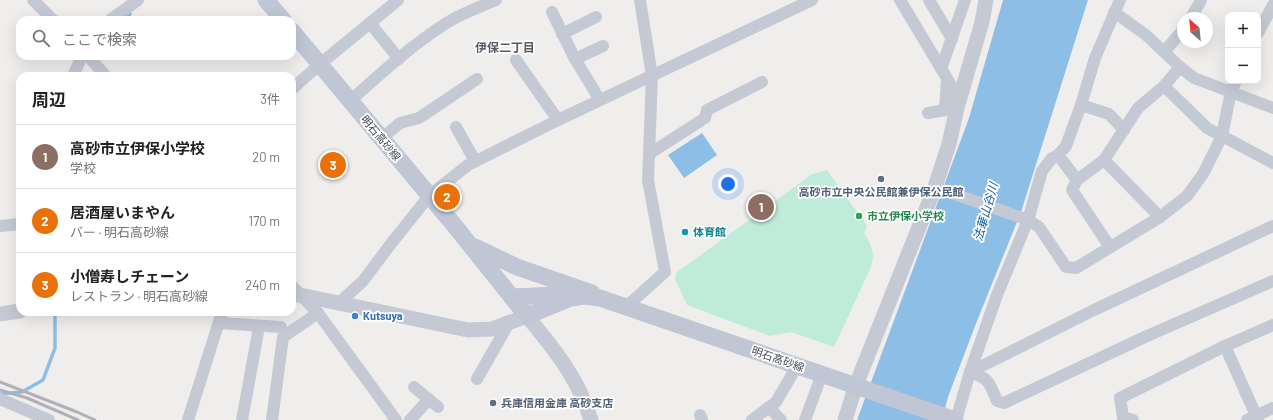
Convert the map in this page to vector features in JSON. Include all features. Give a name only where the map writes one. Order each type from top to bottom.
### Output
[{"type":"main road","points":[[266,0],[280,16]]},
{"type":"main road","name":"明石高砂線","points":[[296,36],[470,244],[527,316],[571,298],[584,296],[600,298],[953,419]]},
{"type":"main road","name":"明石高砂線","points":[[470,244],[517,267],[588,291],[600,298]]},
{"type":"main road","name":"明石高砂線","points":[[512,297],[556,295],[571,298]]},
{"type":"street","points":[[32,0],[49,16]]},
{"type":"street","points":[[116,16],[138,0]]},
{"type":"street","points":[[296,86],[320,64],[398,0]]},
{"type":"street","points":[[350,101],[399,59],[450,21],[496,0]]},
{"type":"street","points":[[338,303],[363,281],[429,196],[468,164],[811,0]]},
{"type":"street","points":[[900,0],[944,74],[954,106]]},
{"type":"street","points":[[929,0],[952,39]]},
{"type":"street","points":[[845,420],[861,387],[935,187],[949,144],[954,106],[982,22],[986,0]]},
{"type":"street","points":[[953,419],[997,295],[1028,220],[1042,171],[1052,158],[1058,155],[1066,146],[1081,104],[1094,58],[1120,0]]},
{"type":"street","points":[[1194,12],[1201,0]]},
{"type":"street","points":[[627,306],[665,272],[648,180],[652,76],[642,1]]},
{"type":"street","points":[[954,106],[944,74],[962,1]]},
{"type":"street","points":[[1265,28],[1273,5]]},
{"type":"street","points":[[552,12],[575,59],[600,100]]},
{"type":"street","points":[[1114,12],[1146,35],[1194,78],[1234,86],[1273,108]]},
{"type":"street","points":[[562,34],[596,17]]},
{"type":"street","points":[[370,23],[399,59]]},
{"type":"street","points":[[1164,52],[1177,37]]},
{"type":"street","points":[[575,59],[603,46]]},
{"type":"street","points":[[75,72],[80,60]]},
{"type":"street","points":[[92,60],[102,72]]},
{"type":"street","points":[[516,60],[558,120]]},
{"type":"street","points":[[1110,248],[1072,190],[1077,180],[1104,160],[1138,108],[1164,86],[1180,67]]},
{"type":"street","points":[[382,139],[400,124],[419,118],[477,79]]},
{"type":"street","points":[[649,154],[705,118],[707,110],[762,82]]},
{"type":"street","points":[[1164,86],[1207,128],[1273,162]]},
{"type":"street","points":[[935,187],[1028,220],[1039,227],[1066,267],[1076,268],[1160,217],[1187,196],[1203,174],[1222,136],[1234,86]]},
{"type":"street","points":[[1081,104],[1108,114],[1124,130]]},
{"type":"street","points":[[928,113],[954,106]]},
{"type":"street","points":[[456,127],[475,161]]},
{"type":"street","points":[[1058,155],[1077,180]]},
{"type":"street","points":[[1104,160],[1160,217]]},
{"type":"street","points":[[0,226],[16,224]]},
{"type":"street","points":[[970,372],[1094,310],[1273,226]]},
{"type":"street","points":[[970,372],[984,377],[988,381],[997,401],[1004,403],[1146,336],[1273,281]]},
{"type":"street","points":[[296,292],[338,303],[468,330],[492,328],[527,316],[560,358],[573,378],[592,420]]},
{"type":"street","points":[[296,293],[318,314],[396,420]]},
{"type":"street","points":[[0,314],[16,312]]},
{"type":"street","points":[[272,420],[283,336],[318,314]]},
{"type":"street","points":[[188,420],[221,318],[259,327],[281,327]]},
{"type":"street","points":[[476,379],[509,323]]},
{"type":"street","points":[[1133,420],[1123,416],[1120,398],[1225,346],[1273,325]]},
{"type":"street","points":[[242,420],[259,327]]},
{"type":"street","points":[[1225,346],[1254,419],[1273,408]]},
{"type":"street","points":[[752,420],[776,402],[797,366]]},
{"type":"street","points":[[806,420],[822,374]]},
{"type":"street","points":[[410,420],[434,403],[414,387]]},
{"type":"street","points":[[0,399],[27,416],[49,420]]},
{"type":"street","points":[[769,407],[781,420]]},
{"type":"green space","points":[[827,170],[867,226],[864,233],[873,253],[871,267],[834,347],[791,332],[770,336],[687,305],[675,279],[676,273],[812,174]]},
{"type":"water","name":"法華山谷川","points":[[1003,0],[1088,0],[1021,212],[948,397],[942,420],[857,420],[969,118]]},
{"type":"water","points":[[702,133],[717,155],[684,178],[668,155]]},
{"type":"waterway","points":[[0,394],[22,392],[43,380],[55,348],[55,316]]},
{"type":"railway","points":[[0,382],[95,420]]},
{"type":"railway","points":[[0,390],[27,398],[78,420]]},
{"type":"place","name":"小僧寿しチェーン","points":[[333,165]]},
{"type":"place","name":"高砂市立中央公民館兼伊保公民館","points":[[881,179]]},
{"type":"place","name":"居酒屋いまやん","points":[[447,197]]},
{"type":"place","name":"高砂市立伊保小学校","points":[[761,207]]},
{"type":"place","name":"市立伊保小学校","points":[[859,216]]},
{"type":"place","name":"体育館","points":[[685,232]]},
{"type":"place","name":"Kutsuya","points":[[355,316]]},
{"type":"place","name":"兵庫信用金庫 高砂支店","points":[[493,403]]},
{"type":"district","name":"伊保二丁目","points":[[505,48]]}]
